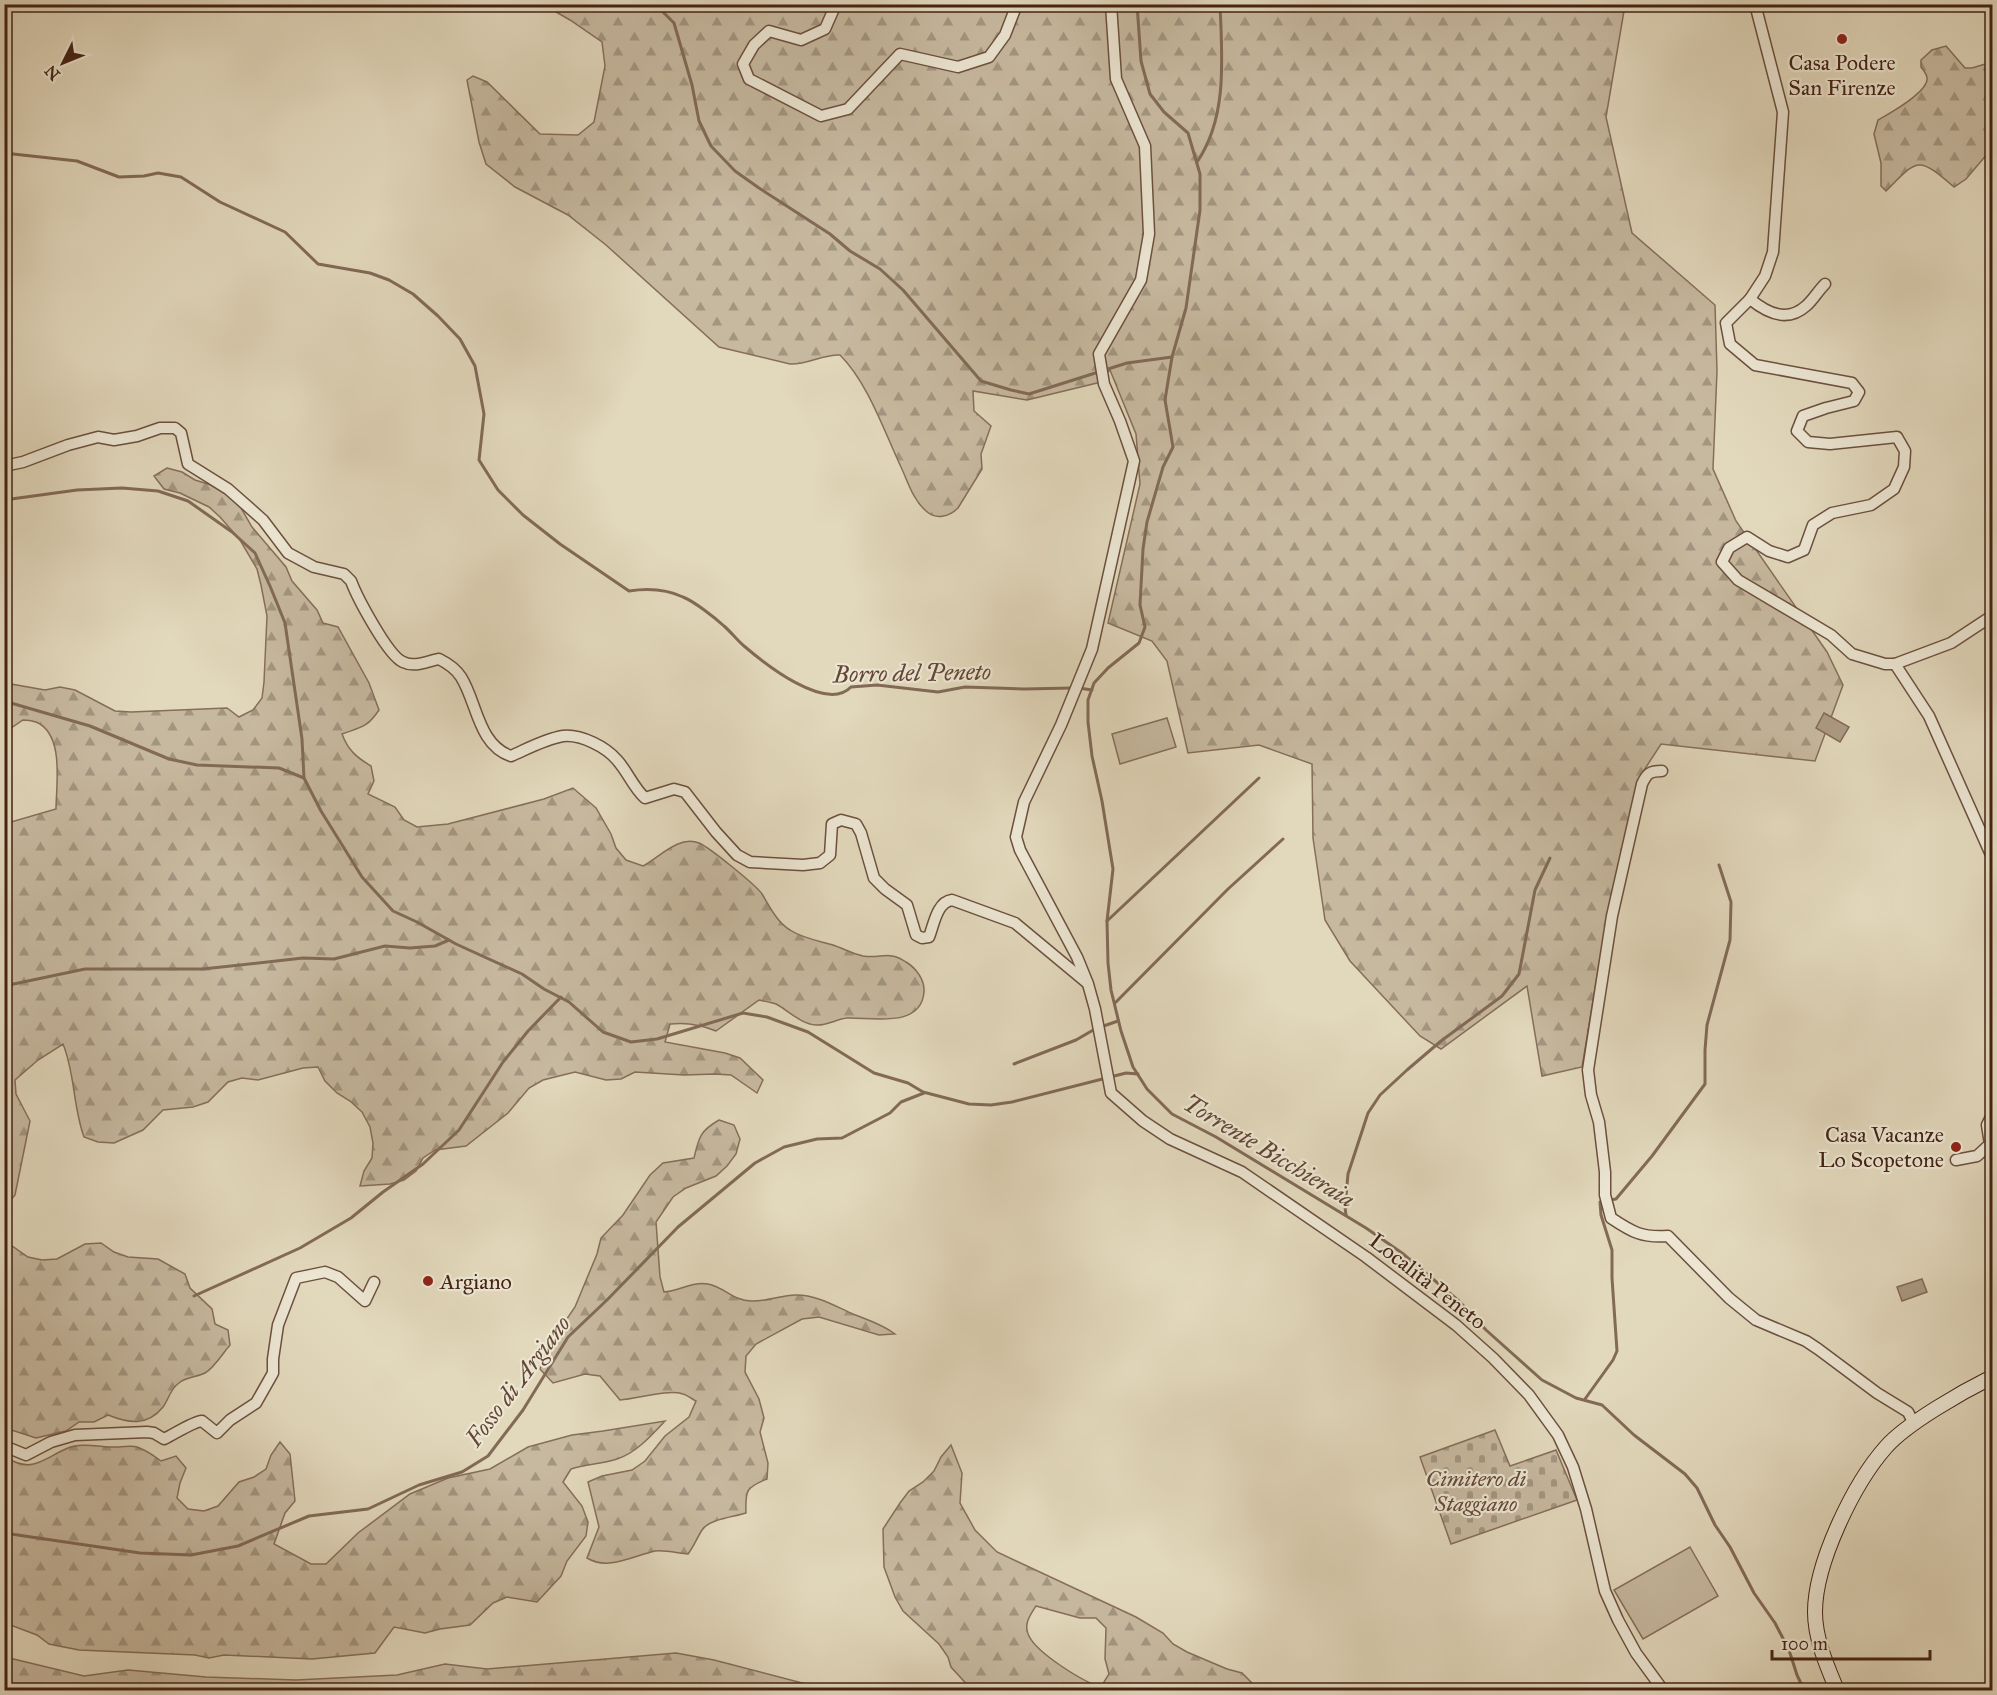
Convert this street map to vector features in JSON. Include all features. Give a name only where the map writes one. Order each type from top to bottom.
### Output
[{"type":"main road","points":[[1837,1690],[1825,1662],[1815,1613],[1820,1572],[1840,1522],[1867,1473],[1886,1446],[1914,1424],[1992,1377]]},
{"type":"street","points":[[836,4],[825,29],[801,40],[769,31],[754,45],[743,64],[749,79],[821,116],[848,109],[900,54],[958,67],[989,57],[1005,35],[1017,4]]},
{"type":"street","name":"Località Peneto","points":[[1111,4],[1116,79],[1145,146],[1149,234],[1141,280],[1100,354],[1104,384],[1134,462],[1092,650],[1061,724],[1024,802],[1016,837],[1020,850],[1077,957],[1088,984],[1111,1093],[1143,1121],[1170,1139],[1242,1172],[1366,1257],[1455,1324],[1529,1395],[1558,1435],[1573,1467],[1586,1509],[1605,1591],[1618,1620],[1636,1653],[1663,1690]]},
{"type":"street","points":[[1755,4],[1784,112],[1773,252],[1765,276],[1750,299],[1726,323],[1730,344],[1755,365],[1852,383],[1859,392],[1854,401],[1803,416],[1797,431],[1808,442],[1830,444],[1897,437],[1905,451],[1904,467],[1894,489],[1871,505],[1832,513],[1814,525],[1804,550],[1788,557],[1769,551],[1746,537],[1729,548],[1722,562],[1738,580],[1831,635],[1852,654],[1885,664],[1894,664],[1951,643],[1992,616]]},
{"type":"street","points":[[1750,299],[1764,311],[1779,315],[1793,314],[1807,306],[1825,284]]},
{"type":"street","points":[[4,466],[98,437],[114,440],[137,436],[160,428],[175,428],[181,433],[188,464],[228,489],[255,512],[288,553],[314,567],[344,574],[351,581],[391,653],[402,662],[416,665],[439,658],[456,671],[462,677],[481,725],[496,747],[505,754],[511,756],[542,742],[565,736],[577,737],[598,745],[617,760],[645,798],[674,789],[685,792],[737,855],[750,862],[803,865],[820,863],[830,855],[832,824],[841,820],[856,825],[861,833],[874,878],[885,889],[908,904],[916,935],[922,938],[929,937],[941,906],[945,901],[952,900],[1015,923],[1088,984]]},
{"type":"street","points":[[1894,664],[1929,716],[1992,857]]},
{"type":"street","points":[[1662,771],[1652,771],[1646,775],[1642,784],[1612,916],[1588,1070],[1591,1095],[1599,1122],[1605,1172],[1605,1195],[1611,1218],[1632,1232],[1650,1238],[1668,1236],[1730,1298],[1756,1320],[1806,1341],[1877,1393],[1908,1412],[1914,1424]]},
{"type":"street","points":[[1956,1160],[1977,1156],[1990,1144],[1987,1125],[1989,1119],[1992,1119]]},
{"type":"street","points":[[4,1446],[26,1455],[51,1442],[75,1435],[147,1432],[154,1433],[164,1440],[194,1422],[202,1421],[217,1433],[230,1420],[256,1403],[273,1373],[278,1325],[296,1278],[325,1272],[338,1277],[365,1301],[374,1282]]},
{"type":"green space","points":[[544,5],[1625,5],[1606,117],[1632,233],[1715,305],[1717,371],[1713,469],[1736,521],[1827,652],[1843,685],[1815,761],[1661,744],[1641,775],[1604,935],[1582,1067],[1542,1076],[1527,986],[1441,1049],[1420,1036],[1350,961],[1325,920],[1313,838],[1312,764],[1259,745],[1188,753],[1167,661],[1152,641],[1108,623],[1140,484],[1136,434],[1110,370],[1097,383],[1027,400],[973,391],[974,411],[991,426],[981,454],[982,469],[958,508],[951,514],[934,516],[921,507],[914,496],[867,393],[840,355],[790,364],[719,347],[606,245],[568,215],[515,187],[486,164],[479,142],[467,80],[473,76],[487,82],[540,134],[578,135],[594,122],[605,66],[602,42]]},
{"type":"green space","points":[[1946,46],[1965,68],[1992,62],[1992,151],[1966,179],[1954,187],[1932,170],[1918,165],[1905,172],[1886,191],[1881,186],[1881,163],[1874,134],[1878,120],[1906,103],[1920,91],[1927,78],[1921,67],[1921,60],[1932,50]]},
{"type":"green space","points":[[167,468],[211,485],[237,501],[252,527],[286,567],[292,581],[317,610],[323,623],[338,627],[369,683],[379,710],[367,724],[342,734],[353,753],[371,766],[374,781],[368,794],[395,807],[404,820],[417,827],[448,824],[544,799],[573,788],[596,808],[616,848],[626,860],[643,866],[676,845],[691,841],[699,843],[751,883],[762,894],[781,923],[795,933],[859,955],[895,956],[910,965],[923,983],[924,992],[921,1004],[914,1012],[893,1019],[847,1018],[816,1025],[800,1020],[776,1004],[759,1000],[716,1031],[693,1024],[670,1024],[665,1042],[740,1058],[763,1080],[757,1093],[731,1075],[635,1072],[621,1079],[606,1080],[575,1072],[543,1080],[529,1088],[508,1113],[466,1146],[435,1150],[423,1158],[416,1171],[404,1180],[390,1184],[360,1186],[364,1171],[372,1158],[373,1143],[370,1127],[362,1112],[325,1081],[318,1067],[303,1068],[258,1080],[242,1078],[228,1082],[208,1102],[193,1107],[163,1110],[143,1130],[114,1143],[98,1142],[84,1137],[80,1126],[70,1067],[63,1044],[38,1060],[15,1080],[16,1094],[30,1121],[15,1195],[5,1207],[4,824],[56,809],[57,761],[51,737],[45,728],[36,722],[23,720],[5,732],[5,683],[45,690],[60,687],[75,690],[115,711],[131,712],[227,708],[239,717],[253,710],[262,698],[267,616],[257,569],[240,540],[209,507],[180,493],[164,489],[154,476]]},
{"type":"green space","points":[[1167,718],[1176,747],[1120,764],[1112,734]]},
{"type":"green space","points":[[719,1120],[734,1125],[740,1139],[736,1154],[716,1176],[686,1188],[673,1197],[656,1222],[660,1277],[664,1292],[702,1283],[751,1301],[804,1295],[875,1322],[895,1334],[879,1335],[819,1317],[802,1319],[756,1344],[746,1356],[745,1372],[759,1399],[764,1418],[760,1432],[768,1463],[767,1479],[748,1491],[746,1513],[705,1526],[688,1554],[655,1551],[612,1563],[595,1562],[587,1558],[599,1527],[588,1482],[602,1476],[632,1470],[645,1461],[665,1436],[689,1417],[696,1401],[676,1393],[661,1393],[620,1400],[600,1376],[585,1374],[553,1383],[540,1369],[547,1348],[575,1307],[597,1254],[601,1238],[623,1215],[650,1175],[663,1163],[694,1158],[701,1135]]},
{"type":"green space","points":[[5,1241],[28,1257],[42,1260],[57,1259],[85,1244],[101,1243],[114,1252],[128,1257],[158,1259],[185,1274],[190,1288],[212,1309],[215,1324],[228,1330],[230,1345],[208,1371],[185,1379],[176,1385],[163,1407],[150,1418],[137,1422],[108,1415],[94,1422],[79,1422],[66,1431],[36,1438],[5,1428]]},
{"type":"green space","points":[[665,1421],[643,1443],[624,1456],[612,1461],[571,1469],[563,1482],[582,1506],[588,1522],[586,1536],[567,1561],[561,1576],[537,1602],[507,1597],[493,1603],[470,1625],[425,1633],[394,1627],[375,1653],[312,1659],[224,1655],[209,1658],[195,1655],[79,1650],[49,1644],[37,1635],[5,1623],[5,1457],[30,1465],[68,1448],[87,1445],[135,1446],[161,1461],[176,1456],[186,1468],[177,1498],[188,1509],[204,1511],[218,1506],[239,1482],[254,1477],[266,1469],[271,1455],[280,1442],[290,1454],[295,1501],[285,1513],[274,1544],[311,1564],[326,1564],[358,1533],[410,1494],[448,1478],[490,1469],[528,1447],[572,1435]]},
{"type":"green space","name":"Cimitero di Staggiano","points":[[1495,1430],[1510,1466],[1556,1450],[1577,1500],[1451,1544],[1420,1457]]},
{"type":"green space","points":[[951,1445],[962,1473],[960,1503],[975,1530],[997,1552],[1136,1617],[1163,1633],[1173,1644],[1187,1652],[1242,1673],[1254,1685],[1254,1690],[972,1690],[951,1667],[948,1657],[939,1644],[903,1611],[884,1567],[883,1529],[909,1491],[934,1471],[941,1457]],"holes":[[[1036,1606],[1080,1618],[1096,1618],[1106,1628],[1105,1659],[1109,1674],[1101,1687],[1072,1673],[1051,1658],[1034,1643],[1027,1632],[1028,1620]]]},
{"type":"green space","points":[[1690,1547],[1718,1596],[1643,1639],[1614,1590]]},
{"type":"green space","points":[[676,1653],[714,1660],[829,1690],[5,1690],[5,1657],[84,1676],[128,1670],[206,1677],[296,1680],[397,1675],[445,1664],[487,1669]]},
{"type":"shaded area","points":[[1824,713],[1849,727],[1840,742],[1816,728]]},
{"type":"shaded area","points":[[1922,1279],[1927,1292],[1902,1301],[1897,1287]]},
{"type":"waterway","points":[[655,4],[674,23],[692,85],[699,121],[711,146],[735,171],[830,234],[850,251],[880,269],[903,290],[981,381],[1029,394],[1127,363],[1172,357]]},
{"type":"waterway","name":"Torrente Bicchieraia","points":[[1137,4],[1141,61],[1150,94],[1164,112],[1188,133],[1200,174],[1200,210],[1186,308],[1172,357],[1165,400],[1173,447],[1163,467],[1147,522],[1143,549],[1140,605],[1145,627],[1139,643],[1108,668],[1094,683],[1088,700],[1092,756],[1113,869],[1107,921],[1111,990],[1133,1067],[1147,1089],[1172,1114],[1216,1137],[1366,1228],[1402,1253],[1459,1301],[1486,1330],[1542,1380],[1576,1398],[1602,1405],[1634,1435],[1685,1474],[1697,1488],[1715,1525],[1730,1547],[1754,1593],[1775,1623],[1789,1650],[1804,1690]]},
{"type":"waterway","points":[[1197,162],[1214,126],[1221,86],[1220,4]]},
{"type":"waterway","name":"Borro del Peneto","points":[[4,153],[77,161],[119,177],[158,173],[181,177],[220,202],[285,232],[318,264],[370,273],[389,280],[413,294],[460,339],[475,366],[484,414],[479,460],[498,490],[523,515],[560,544],[629,591],[650,589],[677,594],[688,599],[727,628],[744,646],[796,683],[827,694],[840,693],[851,687],[877,685],[938,692],[965,687],[1072,688]]},
{"type":"waterway","points":[[4,500],[77,490],[122,488],[158,491],[188,501],[232,532],[255,553],[285,623],[302,739],[304,778],[321,811],[362,877],[393,911],[456,944],[522,974],[569,1002],[603,1032],[631,1042],[657,1039],[743,1013],[767,1017],[808,1032],[874,1073],[908,1083],[923,1092],[969,1104],[991,1105],[1012,1102],[1126,1073],[1138,1074]]},
{"type":"waterway","name":"Borro del Peneto","points":[[1079,688],[1092,690]]},
{"type":"waterway","points":[[4,701],[90,726],[169,759],[197,765],[279,768],[304,778]]},
{"type":"waterway","points":[[1107,921],[1259,778]]},
{"type":"waterway","points":[[1115,1003],[1228,889],[1283,839]]},
{"type":"waterway","points":[[1346,1215],[1348,1174],[1368,1113],[1380,1095],[1407,1070],[1441,1041],[1502,996],[1519,974],[1535,890],[1550,858]]},
{"type":"waterway","points":[[1610,1200],[1616,1199],[1652,1156],[1705,1084],[1707,1025],[1730,940],[1731,902],[1719,865]]},
{"type":"waterway","points":[[4,986],[85,969],[203,969],[303,958],[334,959],[385,946],[410,948],[435,946],[449,940]]},
{"type":"waterway","points":[[194,1296],[300,1248],[351,1218],[423,1164],[459,1130],[503,1062],[528,1031],[561,997]]},
{"type":"waterway","points":[[1014,1064],[1118,1021]]},
{"type":"waterway","name":"Fosso di Argiano","points":[[4,1533],[140,1553],[191,1555],[238,1546],[309,1516],[368,1509],[419,1485],[462,1472],[488,1456],[523,1410],[568,1337],[678,1227],[755,1163],[784,1147],[817,1139],[842,1138],[890,1113],[901,1102],[924,1093]]},
{"type":"waterway","points":[[1585,1399],[1617,1351],[1612,1250],[1601,1215],[1600,1202],[1603,1201]]},
{"type":"place","name":"Casa Podere San Firenze","points":[[1842,39]]},
{"type":"place","name":"Casa Vacanze Lo Scopetone","points":[[1956,1147]]},
{"type":"place","name":"Argiano","points":[[428,1281]]}]
